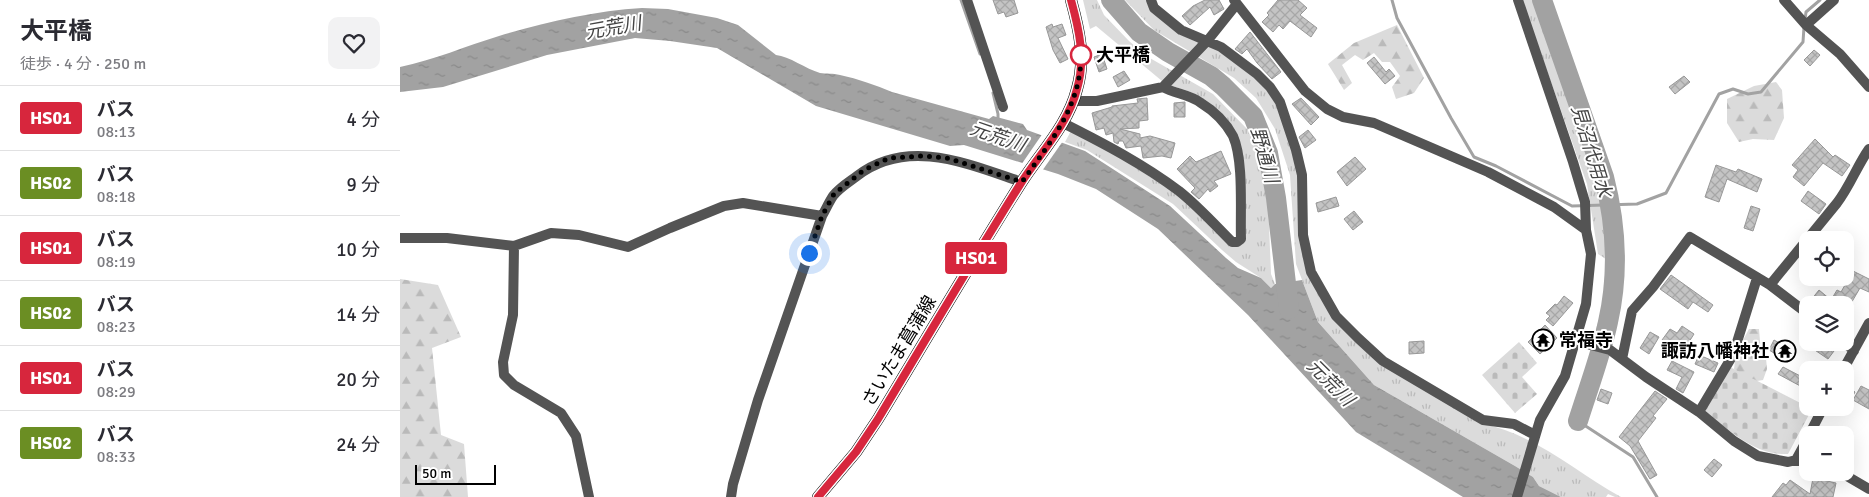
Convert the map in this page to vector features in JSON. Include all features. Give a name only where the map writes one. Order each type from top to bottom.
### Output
[{"type":"main road","name":"さいたま菖蒲線","points":[[818,497],[850,460],[878,419],[1074,101],[1080,79],[1081,44],[1071,0]]},
{"type":"street","points":[[967,0],[1003,107]]},
{"type":"street","points":[[1152,0],[1154,8],[1181,30],[1221,47],[1257,74],[1270,87],[1280,102],[1302,175],[1303,235],[1311,272],[1336,316],[1383,361],[1483,420],[1514,424],[1534,439]]},
{"type":"street","points":[[1516,497],[1546,408],[1566,376],[1586,304],[1591,254],[1586,230],[1585,202],[1518,0]]},
{"type":"street","points":[[1784,0],[1806,25],[1840,54],[1869,87]]},
{"type":"street","points":[[1806,25],[1834,0]]},
{"type":"street","points":[[1074,101],[1097,101],[1164,86],[1207,41],[1235,2],[1305,91],[1327,109],[1343,117],[1374,123],[1488,172],[1554,207],[1586,230]]},
{"type":"street","points":[[1061,124],[1106,145],[1167,183],[1180,192],[1232,242],[1237,242],[1241,239],[1240,174],[1232,134],[1213,111],[1201,102],[1164,86]]},
{"type":"street","points":[[1770,285],[1838,204],[1869,148]]},
{"type":"street","points":[[732,497],[733,484],[758,400],[822,216],[834,194],[864,170],[889,158],[922,156],[947,158],[1023,181]]},
{"type":"street","points":[[400,238],[448,238],[514,246],[551,233],[579,235],[628,247],[724,206],[743,203],[822,216]]},
{"type":"street","points":[[1622,359],[1632,311],[1653,287],[1690,237],[1770,285],[1799,307]]},
{"type":"street","points":[[514,246],[513,315],[503,362],[504,376],[514,385],[561,414],[576,436],[589,497]]},
{"type":"street","points":[[1699,412],[1733,355],[1757,278]]},
{"type":"street","points":[[1848,361],[1869,323]]},
{"type":"street","points":[[1575,341],[1610,350],[1699,412],[1734,441],[1758,456],[1788,462],[1799,461]]},
{"type":"street","points":[[1796,460],[1799,454]]},
{"type":"street","points":[[1854,481],[1869,490]]},
{"type":"green space","points":[[1083,0],[1097,0],[1104,15],[1129,41],[1148,57],[1213,94],[1249,131],[1260,163],[1268,199],[1271,274],[1275,284],[1271,288],[1261,278],[1236,262],[1222,250],[1173,204],[1087,150],[1065,142],[1071,131],[1118,156],[1175,193],[1239,244],[1236,136],[1194,94],[1162,81],[1096,26],[1090,29]]},
{"type":"green space","points":[[1125,0],[1148,0],[1154,13],[1212,44],[1263,83],[1281,113],[1299,175],[1300,235],[1334,319],[1380,362],[1484,424],[1503,429],[1538,445],[1621,497],[1608,494],[1606,497],[1561,497],[1539,486],[1533,477],[1515,466],[1374,385],[1318,322],[1296,264],[1290,175],[1275,129],[1256,98],[1234,78],[1154,30]]},
{"type":"green space","points":[[1522,0],[1536,0],[1603,196],[1608,229],[1609,286],[1598,340],[1593,339],[1602,309],[1606,259],[1598,254],[1587,184]]},
{"type":"green space","points":[[1397,25],[1424,78],[1414,93],[1396,99],[1392,87],[1400,76],[1390,62],[1382,62],[1374,53],[1363,60],[1355,55],[1342,65],[1352,83],[1344,90],[1328,64],[1354,43]]},
{"type":"green space","points":[[1776,82],[1782,90],[1784,118],[1774,140],[1753,139],[1739,142],[1727,123],[1727,99],[1754,86]]},
{"type":"green space","points":[[400,279],[438,285],[461,337],[432,348],[441,435],[464,444],[468,497],[400,497]]},
{"type":"green space","points":[[1749,329],[1759,329],[1761,353],[1766,358],[1767,369],[1763,380],[1751,382],[1734,369],[1736,353]]},
{"type":"green space","points":[[1519,342],[1537,363],[1522,377],[1537,394],[1515,413],[1482,375]]},
{"type":"green space","points":[[1730,367],[1799,402],[1799,416],[1808,416],[1803,426],[1799,426],[1799,433],[1788,454],[1776,454],[1754,447],[1744,441],[1706,412],[1706,406]]},
{"type":"water","name":"元荒川","points":[[642,8],[668,9],[717,18],[738,25],[776,55],[820,73],[837,74],[853,78],[892,92],[989,119],[993,116],[1023,124],[1027,130],[1085,151],[1170,206],[1238,268],[1261,278],[1271,288],[1275,284],[1302,280],[1318,322],[1374,385],[1515,466],[1533,477],[1539,486],[1561,497],[1463,497],[1356,432],[1248,315],[1158,229],[1096,189],[1058,174],[964,145],[950,146],[816,106],[717,48],[635,38],[547,55],[443,87],[400,92],[400,67],[438,57],[534,26],[588,14]]},
{"type":"pier","points":[[1043,133],[1063,141],[1042,171],[1021,165]]},
{"type":"building","points":[[993,0],[1014,0],[1018,13],[1006,17],[1004,12],[998,14]]},
{"type":"building","points":[[1205,0],[1219,0],[1224,9],[1214,15],[1210,7],[1190,25],[1182,16],[1193,6]]},
{"type":"building","points":[[1278,0],[1298,0],[1307,8],[1300,15],[1317,28],[1311,37],[1290,21],[1283,29],[1279,25],[1273,32],[1262,22],[1269,15],[1267,13]]},
{"type":"building","points":[[1052,24],[1053,27],[1062,24],[1066,35],[1058,38],[1068,59],[1060,63],[1053,50],[1046,27]]},
{"type":"building","points":[[1250,32],[1281,72],[1272,79],[1247,49],[1242,54],[1235,49]]},
{"type":"building","points":[[1814,50],[1820,55],[1810,66],[1804,60]]},
{"type":"building","points":[[1102,54],[1107,69],[1099,72],[1094,57]]},
{"type":"building","points":[[1374,57],[1386,72],[1389,69],[1395,76],[1385,84],[1367,63]]},
{"type":"building","points":[[1124,71],[1130,80],[1118,87],[1113,77]]},
{"type":"building","points":[[1684,76],[1690,82],[1675,94],[1669,87]]},
{"type":"building","points":[[1147,98],[1148,120],[1139,121],[1139,128],[1120,129],[1140,134],[1140,138],[1150,136],[1175,143],[1171,158],[1162,156],[1143,158],[1141,146],[1126,148],[1123,141],[1119,141],[1118,144],[1114,142],[1113,133],[1106,135],[1104,128],[1096,130],[1092,113],[1112,106],[1138,103],[1137,99]]},
{"type":"building","points":[[1301,98],[1319,117],[1311,125],[1292,104]]},
{"type":"building","points":[[1185,102],[1185,117],[1174,117],[1174,103]]},
{"type":"building","points":[[1308,130],[1316,140],[1305,148],[1299,137]]},
{"type":"building","points":[[1815,139],[1833,157],[1835,155],[1850,165],[1842,176],[1823,163],[1804,186],[1793,177],[1798,170],[1792,165]]},
{"type":"building","points":[[1221,151],[1231,174],[1214,181],[1218,186],[1210,192],[1208,189],[1199,199],[1191,192],[1195,188],[1177,169],[1190,156],[1196,162]]},
{"type":"building","points":[[1355,157],[1366,169],[1347,186],[1337,172]]},
{"type":"building","points":[[1716,165],[1736,172],[1738,169],[1762,179],[1757,192],[1727,179],[1719,202],[1705,197]]},
{"type":"building","points":[[1808,191],[1826,204],[1819,214],[1801,201]]},
{"type":"building","points":[[1336,197],[1339,206],[1318,212],[1316,203]]},
{"type":"building","points":[[1751,206],[1760,209],[1753,231],[1744,228]]},
{"type":"building","points":[[1354,211],[1363,222],[1353,230],[1344,219]]},
{"type":"building","points":[[1854,272],[1869,279],[1869,292],[1860,288],[1854,298],[1854,296],[1833,296],[1837,290],[1841,292],[1844,286],[1854,286]]},
{"type":"building","points":[[1671,275],[1713,305],[1708,312],[1693,302],[1688,309],[1660,289]]},
{"type":"building","points":[[1819,290],[1826,296],[1814,296]]},
{"type":"building","points":[[1564,296],[1573,303],[1553,326],[1546,320],[1550,316],[1546,313],[1555,304],[1557,305]]},
{"type":"building","name":"常福寺","points":[[1545,325],[1557,338],[1540,354],[1528,342]]},
{"type":"building","points":[[1682,326],[1694,334],[1682,353],[1662,340],[1670,329],[1677,333]]},
{"type":"building","points":[[1650,332],[1659,337],[1649,354],[1640,348]]},
{"type":"building","name":"諏訪八幡神社","points":[[1774,340],[1792,350],[1787,361],[1769,350]]},
{"type":"building","points":[[1424,341],[1424,353],[1409,354],[1409,342]]},
{"type":"building","points":[[1816,351],[1834,351],[1828,359]]},
{"type":"building","points":[[1699,355],[1718,363],[1714,372],[1695,364]]},
{"type":"building","points":[[1672,361],[1694,372],[1683,393],[1676,389],[1682,377],[1667,370]]},
{"type":"building","points":[[1783,367],[1799,375],[1799,385],[1778,374]]},
{"type":"building","points":[[1861,386],[1869,390],[1869,409],[1854,401]]},
{"type":"building","points":[[1601,389],[1612,393],[1608,404],[1597,400]]},
{"type":"building","points":[[1655,391],[1667,399],[1653,416],[1656,418],[1638,441],[1657,475],[1650,479],[1630,446],[1619,437]]},
{"type":"building","points":[[1714,459],[1722,465],[1712,477],[1704,470]]},
{"type":"building","points":[[1790,480],[1810,494],[1812,481],[1836,483],[1833,497],[1772,497],[1783,483],[1786,485]]},
{"type":"waterway","points":[[961,0],[980,54]]},
{"type":"waterway","name":"野通川","points":[[1111,0],[1139,32],[1168,52],[1211,76],[1253,116],[1268,153],[1276,198],[1289,309]]},
{"type":"waterway","points":[[1392,0],[1397,18],[1474,157],[1496,166],[1572,206],[1637,204],[1666,193],[1719,94],[1733,89],[1748,94],[1761,92],[1803,42],[1804,27]]},
{"type":"waterway","name":"見沼代用水","points":[[1542,0],[1604,177],[1615,249],[1614,286],[1608,322],[1602,347],[1578,421]]},
{"type":"waterway","points":[[1805,20],[1806,12],[1820,0]]},
{"type":"waterway","name":"元荒川","points":[[993,93],[998,121]]},
{"type":"waterway","points":[[1578,421],[1633,457],[1657,497]]},
{"type":"bus line","name":"HS01","points":[[818,497],[856,452],[878,419],[1022,182],[1069,112],[1078,89],[1081,64],[1080,33],[1071,0]]},
{"type":"place","name":"大平橋","points":[[1081,55]]},
{"type":"place","name":"常福寺","points":[[1543,340]]},
{"type":"place","name":"諏訪八幡神社","points":[[1785,351]]},
{"type":"route","points":[[809,253],[822,216],[834,194],[864,170],[889,158],[922,156],[947,158],[1022,182],[1069,112],[1078,89],[1081,55]]}]
